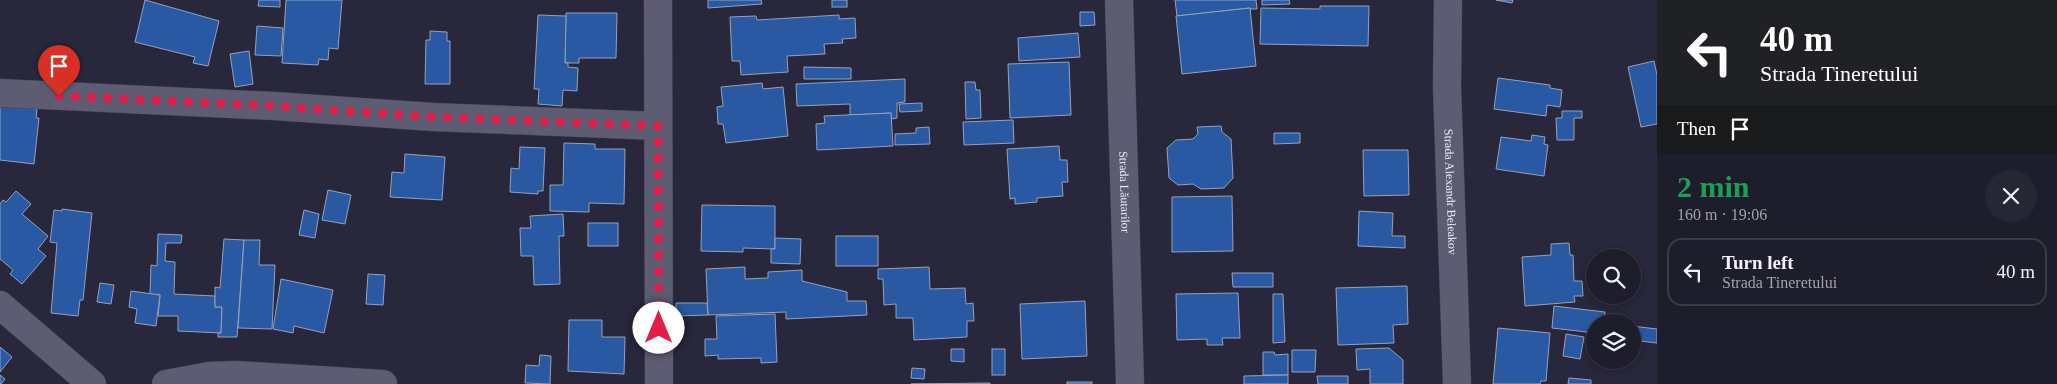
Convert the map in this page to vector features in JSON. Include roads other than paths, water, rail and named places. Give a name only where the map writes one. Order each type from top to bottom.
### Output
[{"type":"street","points":[[658,0],[659,384]]},
{"type":"street","name":"Strada Lăutarilor","points":[[1119,0],[1130,384]]},
{"type":"street","name":"Strada Alexandr Beleakov","points":[[1448,0],[1447,87],[1457,384]]},
{"type":"street","points":[[0,93],[274,106],[433,117],[658,126]]},
{"type":"street","points":[[0,304],[92,384]]},
{"type":"street","points":[[166,384],[209,376],[236,374],[383,384]]}]
